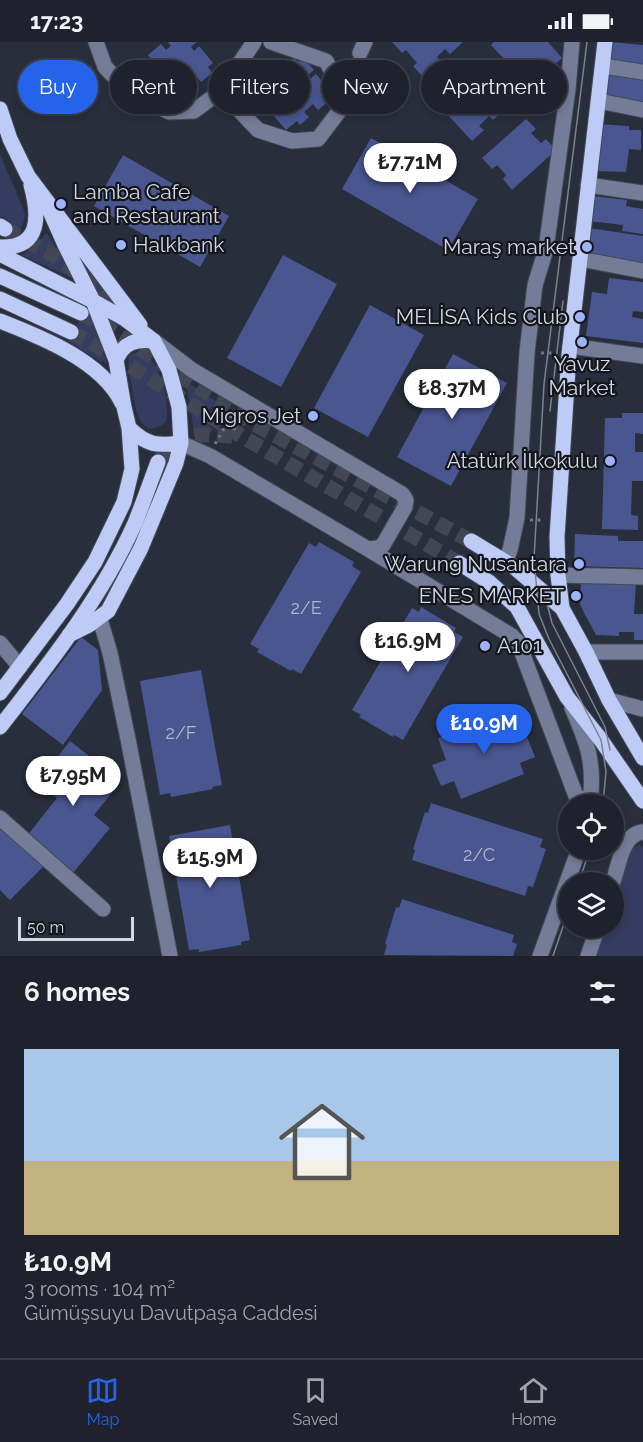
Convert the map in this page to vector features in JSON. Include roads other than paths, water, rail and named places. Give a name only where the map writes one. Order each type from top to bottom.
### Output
[{"type":"main road","points":[[605,42],[570,350],[558,521],[558,575],[562,608],[609,700],[643,758]]},
{"type":"main road","points":[[0,109],[10,139],[28,176],[154,341],[169,370],[179,407],[181,443],[170,481],[141,548],[108,611],[100,619],[69,635]]},
{"type":"main road","points":[[0,247],[24,242],[31,236],[35,227],[37,218],[28,176]]},
{"type":"main road","points":[[0,693],[67,604],[95,562],[124,502],[132,469],[129,428],[116,360],[93,300],[45,200]]},
{"type":"main road","points":[[0,254],[93,300],[154,341]]},
{"type":"main road","points":[[0,276],[81,313]]},
{"type":"main road","points":[[0,299],[70,332]]},
{"type":"main road","points":[[0,321],[74,356],[104,378],[124,407]]},
{"type":"main road","points":[[116,360],[119,353],[130,342],[154,341]]},
{"type":"main road","points":[[129,428],[141,439],[152,444],[181,443]]},
{"type":"main road","points":[[0,727],[69,635],[109,572],[134,524],[158,462]]},
{"type":"main road","points":[[471,541],[505,562],[562,608]]},
{"type":"main road","points":[[459,563],[489,582],[518,607],[567,697],[643,801]]},
{"type":"street","points":[[96,42],[105,67],[129,92],[169,112],[194,111],[209,99]]},
{"type":"street","points":[[242,60],[254,42]]},
{"type":"street","points":[[242,114],[258,130],[292,141],[318,139],[340,110],[340,87],[326,61],[271,42]]},
{"type":"street","points":[[505,562],[510,550],[516,518],[527,352],[535,285],[546,249],[568,89],[572,42]]},
{"type":"street","points":[[603,66],[643,72]]},
{"type":"street","points":[[599,101],[643,110]]},
{"type":"street","points":[[588,185],[643,193]]},
{"type":"street","points":[[580,259],[643,271]]},
{"type":"street","points":[[154,341],[192,370],[402,494],[405,507],[383,545],[368,549]]},
{"type":"street","points":[[570,350],[643,356]]},
{"type":"street","points":[[181,443],[208,455],[512,636],[518,642],[575,794]]},
{"type":"street","points":[[558,575],[643,577]]},
{"type":"street","points":[[100,619],[110,653],[128,739],[170,956]]},
{"type":"street","points":[[0,643],[20,667]]},
{"type":"street","points":[[586,652],[643,652]]},
{"type":"street","points":[[567,697],[579,723],[591,761],[592,794]]},
{"type":"street","points":[[609,700],[643,709]]},
{"type":"street","points":[[0,818],[103,909]]},
{"type":"street","points":[[616,872],[626,842],[636,833],[643,832]]},
{"type":"street","points":[[540,956],[575,860]]},
{"type":"street","points":[[588,956],[594,938]]},
{"type":"tunnel","points":[[5,229],[55,256],[127,311]]},
{"type":"tunnel","points":[[81,313],[108,328],[252,423],[471,541]]},
{"type":"tunnel","points":[[71,332],[106,351],[243,437],[459,563]]},
{"type":"tunnel","points":[[158,462],[175,444],[194,436],[240,437]]},
{"type":"tram line","points":[[587,42],[544,384],[534,559],[539,614],[549,639],[601,740],[606,771],[604,794]]},
{"type":"tram line","points":[[550,411],[563,301]]},
{"type":"tram line","points":[[543,588],[552,623],[605,727],[610,750]]},
{"type":"tram line","points":[[582,872],[586,860]]},
{"type":"tram line","points":[[553,956],[559,938]]},
{"type":"place","name":"Lamba Cafe and Restaurant","points":[[61,204]]},
{"type":"place","name":"Halkbank","points":[[121,245]]},
{"type":"place","name":"Maraş market","points":[[587,247]]},
{"type":"place","name":"MELİSA Kids Club","points":[[580,317]]},
{"type":"place","name":"Yavuz Market","points":[[582,342]]},
{"type":"place","name":"Migros Jet","points":[[313,416]]},
{"type":"place","name":"Atatürk İlkokulu","points":[[610,461]]},
{"type":"place","name":"Warung Nusantara","points":[[579,564]]},
{"type":"place","name":"ENES MARKET","points":[[576,596]]},
{"type":"place","name":"A101","points":[[485,646]]}]
